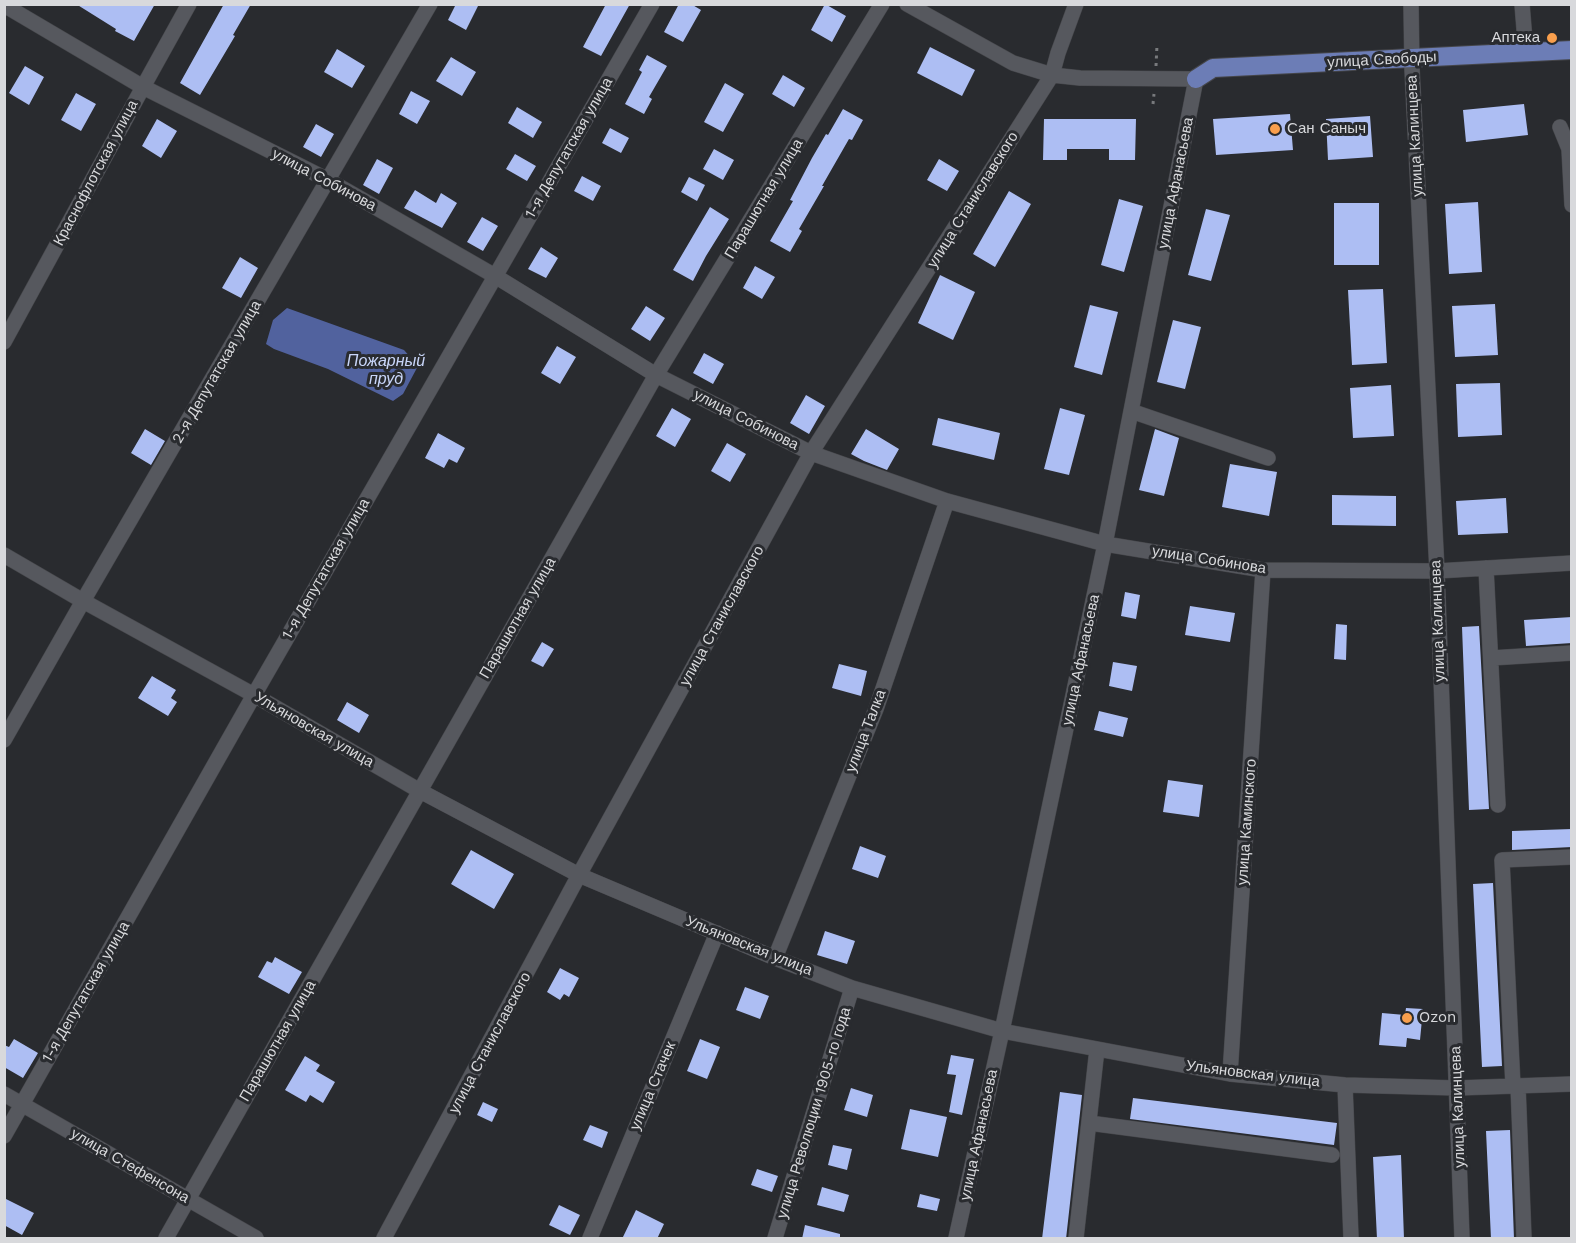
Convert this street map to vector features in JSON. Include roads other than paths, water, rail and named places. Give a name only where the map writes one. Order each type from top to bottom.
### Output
[{"type":"main road","name":"улица Свободы","points":[[1196,79],[1572,50]]},
{"type":"main road","name":"улица Свободы","points":[[1412,63],[1572,63]]},
{"type":"street","name":"Краснофлотская улица","points":[[4,342],[189,4]]},
{"type":"street","name":"2-я Депутатская улица","points":[[4,740],[430,4]]},
{"type":"street","name":"1-я Депутатская улица","points":[[4,1136],[254,695],[652,4]]},
{"type":"street","name":"Парашютная улица","points":[[166,1239],[656,375],[882,4]]},
{"type":"street","name":"улица Свободы","points":[[907,4],[1013,63],[1052,75],[1080,78],[1196,79]]},
{"type":"street","name":"улица Станиславского","points":[[384,1239],[579,875],[812,453],[1052,75],[1076,4]]},
{"type":"street","name":"улица Калинцева","points":[[1411,4],[1437,570],[1462,1239]]},
{"type":"street","points":[[1522,4],[1526,53]]},
{"type":"street","name":"улица Собинова","points":[[4,5],[142,87],[328,180],[495,276],[656,375],[812,453],[947,501],[1105,544],[1263,570],[1437,570],[1572,563]]},
{"type":"street","name":"улица Афанасьева","points":[[956,1239],[1105,544],[1196,79]]},
{"type":"street","points":[[1560,128],[1569,149],[1572,205]]},
{"type":"street","points":[[1131,411],[1268,458]]},
{"type":"street","name":"улица Талка","points":[[775,958],[876,708],[947,501]]},
{"type":"street","name":"Ульяновская улица","points":[[4,555],[420,791],[579,875],[852,988],[1002,1031],[1230,1074],[1345,1085],[1457,1088],[1572,1084]]},
{"type":"street","points":[[1486,568],[1498,806]]},
{"type":"street","name":"улица Каминского","points":[[1230,1074],[1263,570]]},
{"type":"street","points":[[1491,658],[1572,653]]},
{"type":"street","points":[[1524,1239],[1502,860],[1572,857]]},
{"type":"street","name":"улица Стачек","points":[[590,1239],[717,933]]},
{"type":"street","name":"улица Революции 1905-го года","points":[[775,1239],[852,988]]},
{"type":"street","points":[[1076,1239],[1097,1049]]},
{"type":"street","points":[[1345,1085],[1351,1239]]},
{"type":"street","name":"улица Стефенсона","points":[[4,1094],[256,1239]]},
{"type":"street","points":[[1089,1123],[1332,1155]]},
{"type":"water","name":"Пожарный пруд","points":[[287,308],[404,350],[418,366],[403,394],[393,401],[328,369],[266,344],[273,320]]},
{"type":"place","name":"Аптека","points":[[1552,38]]},
{"type":"place","name":"Сан Саныч","points":[[1275,129]]},
{"type":"place","name":"Ozon","points":[[1407,1018]]}]
